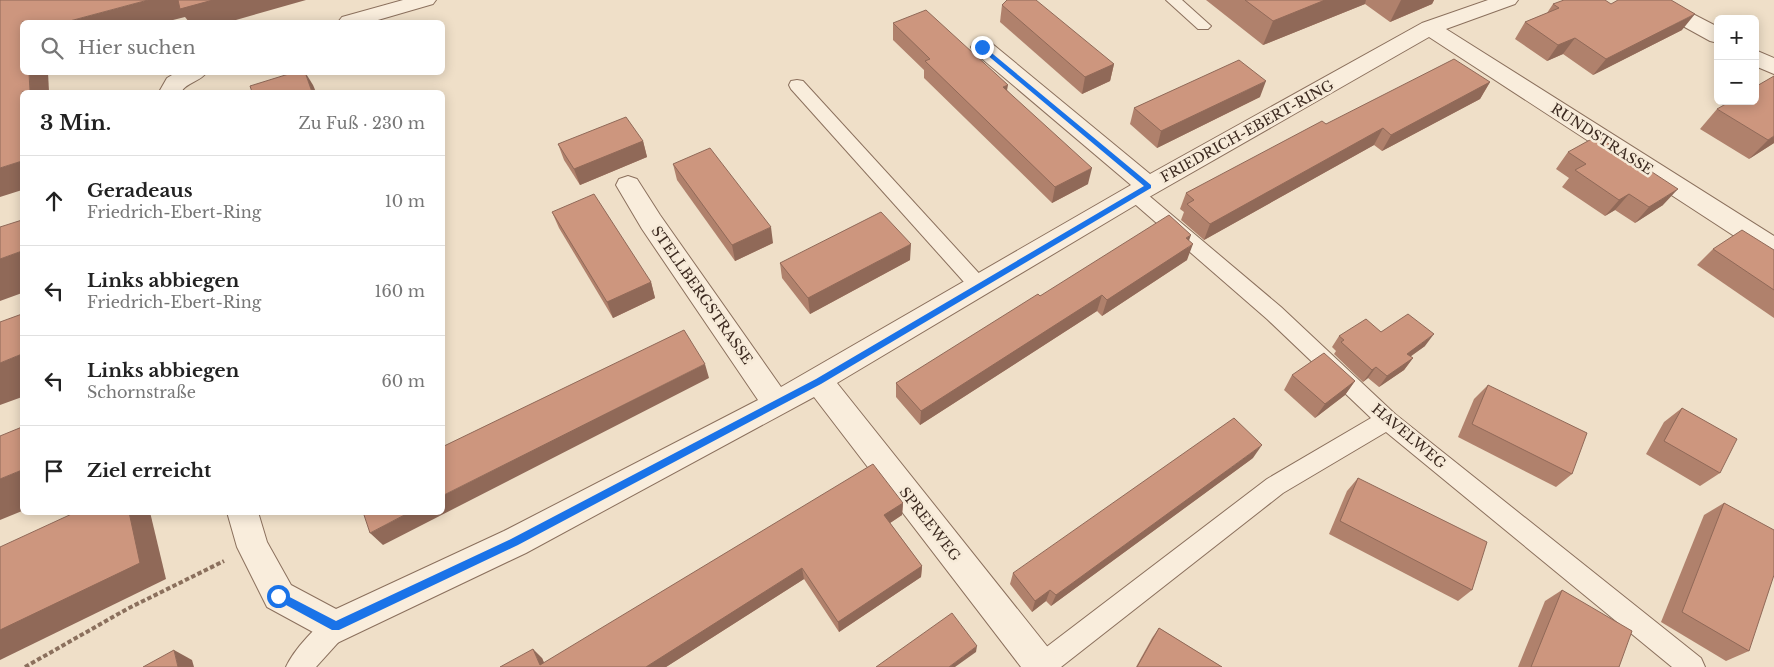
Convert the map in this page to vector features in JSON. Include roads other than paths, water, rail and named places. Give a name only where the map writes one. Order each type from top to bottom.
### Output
[{"type":"street","points":[[355,14],[426,0]]},
{"type":"street","name":"FRIEDRICH-EBERT-RING","points":[[335,626],[514,542],[777,404],[1142,190],[1429,28],[1502,0],[1508,0]]},
{"type":"street","points":[[1650,0],[1714,34]]},
{"type":"street","name":"RUNDSTRASSE","points":[[1429,28],[1774,249]]},
{"type":"street","points":[[982,47],[1142,190]]},
{"type":"street","points":[[1759,59],[1774,67]]},
{"type":"street","points":[[171,90],[175,82],[190,75]]},
{"type":"street","name":"STELLBERGSTRASSE","points":[[628,185],[651,222],[777,404]]},
{"type":"street","name":"SPREEWEG","points":[[818,381],[1042,667]]},
{"type":"street","points":[[243,515],[253,547],[278,596],[335,626]]},
{"type":"lane","points":[[1173,0],[1204,26]]},
{"type":"lane","points":[[797,85],[979,286]]},
{"type":"lane","name":"HAVELWEG","points":[[1142,190],[1387,420],[1692,667]]},
{"type":"lane","points":[[1042,667],[1275,486],[1387,420]]},
{"type":"lane","name":"FRIEDRICH-EBERT-RING","points":[[299,667],[335,626]]}]
